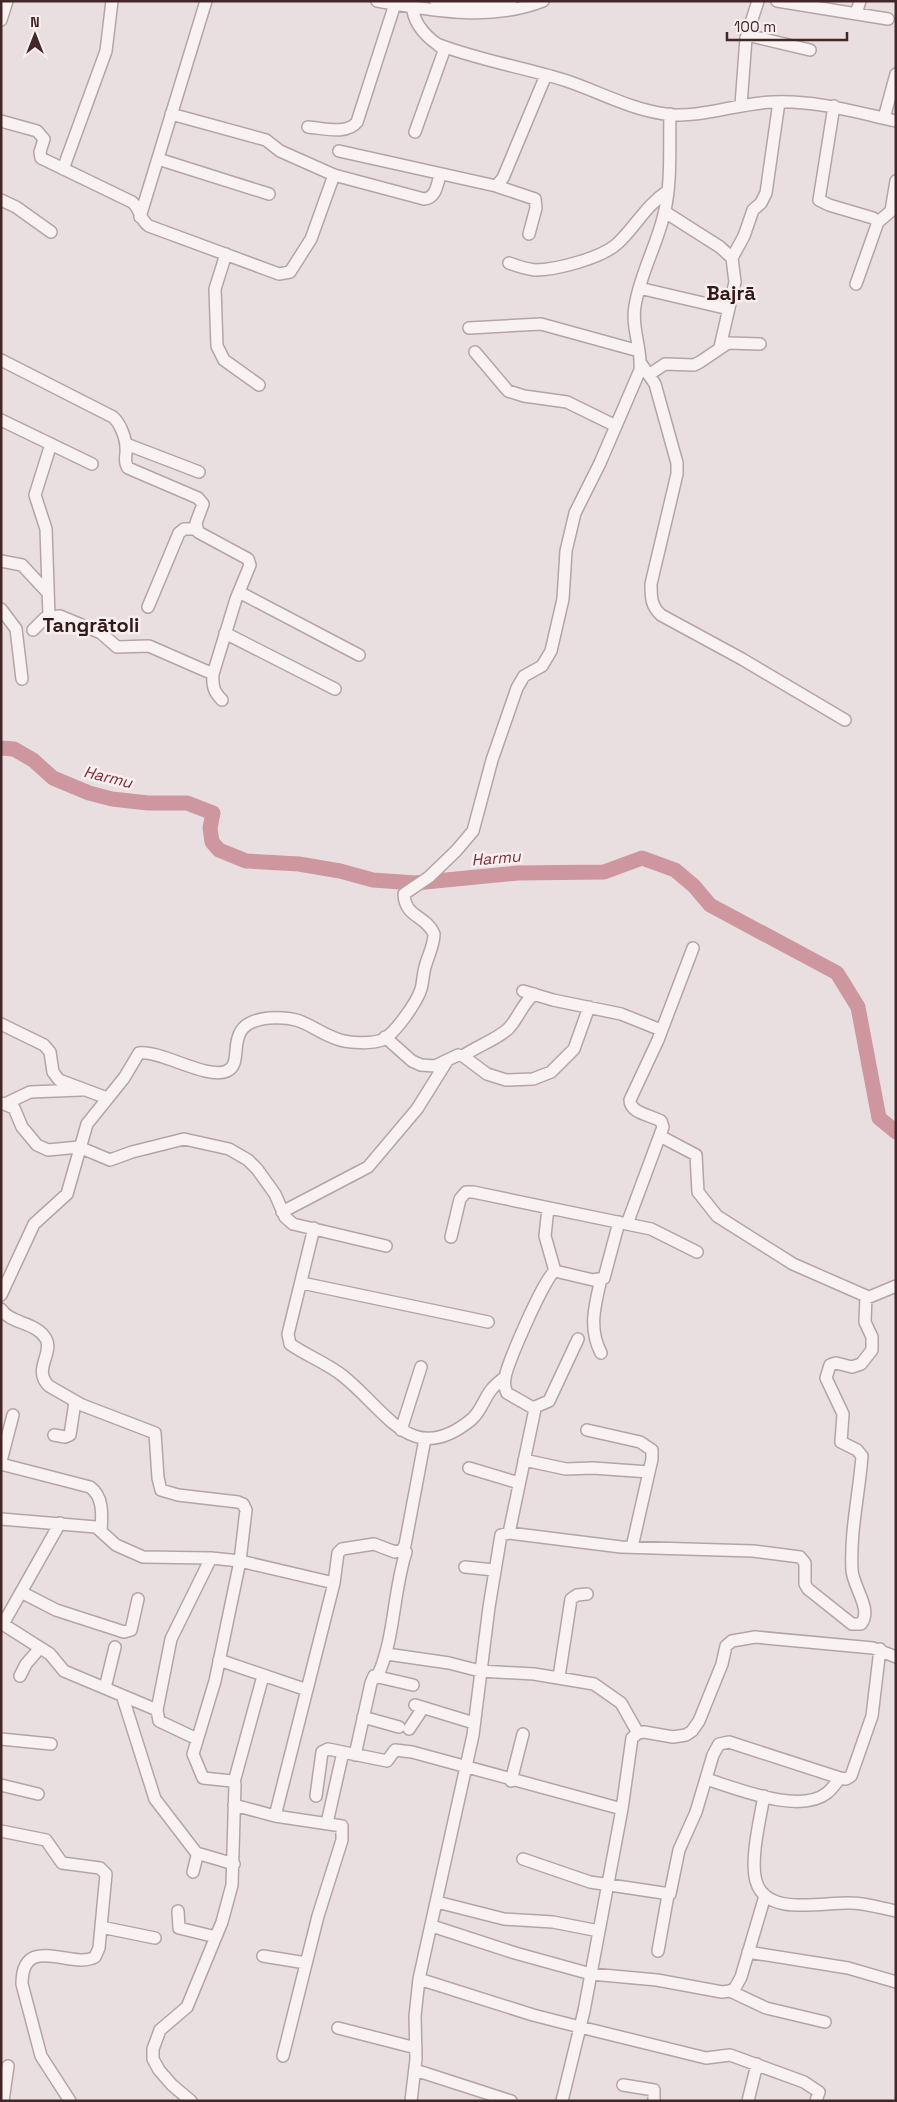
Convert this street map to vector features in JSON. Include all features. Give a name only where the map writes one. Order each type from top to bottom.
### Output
[{"type":"street","points":[[1,20],[7,1]]},
{"type":"street","points":[[63,169],[106,51],[112,1]]},
{"type":"street","points":[[140,218],[206,1]]},
{"type":"street","points":[[378,1],[395,4],[413,4],[447,11],[489,12],[543,1]]},
{"type":"street","points":[[431,1],[483,5],[511,1]]},
{"type":"street","points":[[741,105],[747,35],[758,1]]},
{"type":"street","points":[[777,1],[888,19]]},
{"type":"street","points":[[856,14],[860,1]]},
{"type":"street","points":[[308,127],[345,129],[352,127],[357,122],[395,4]]},
{"type":"street","points":[[413,4],[419,27],[425,36],[445,48]]},
{"type":"street","points":[[747,35],[810,50]]},
{"type":"street","points":[[419,40],[546,75],[617,101],[670,114],[685,115],[741,105],[779,102],[834,106],[896,121]]},
{"type":"street","points":[[415,132],[445,48]]},
{"type":"street","points":[[884,118],[896,74]]},
{"type":"street","points":[[496,186],[503,178],[546,75]]},
{"type":"street","points":[[732,258],[744,236],[752,210],[764,200],[779,102]]},
{"type":"street","points":[[834,106],[819,200],[829,206],[873,218],[878,222]]},
{"type":"street","points":[[171,114],[266,140],[280,150],[334,175],[424,198],[430,198],[434,194],[440,175]]},
{"type":"street","points":[[670,114],[668,191],[665,212],[639,288],[633,324],[640,357],[656,384],[677,463],[677,474],[651,584],[651,597],[654,608],[661,615],[742,659],[845,720]]},
{"type":"street","points":[[1,121],[37,131],[43,135],[44,139],[40,152],[41,158],[132,202],[136,205],[140,218],[149,226],[279,274],[290,272],[311,239],[334,175]]},
{"type":"street","points":[[339,151],[496,186],[535,199],[536,208],[529,234]]},
{"type":"street","points":[[158,159],[270,194]]},
{"type":"street","points":[[856,284],[878,222],[890,211],[896,181]]},
{"type":"street","points":[[509,263],[524,268],[544,269],[604,253],[624,236],[655,199],[668,191]]},
{"type":"street","points":[[1,200],[16,207],[51,232]]},
{"type":"street","points":[[665,212],[720,247],[732,258],[736,274],[720,347]]},
{"type":"street","points":[[226,254],[216,289],[217,346],[224,360],[258,384]]},
{"type":"street","points":[[639,288],[729,309]]},
{"type":"street","points":[[469,328],[541,324],[640,357]]},
{"type":"street","points":[[650,374],[665,364],[694,365],[720,347],[735,342],[760,344]]},
{"type":"street","points":[[475,352],[508,391],[524,396],[567,402],[616,426]]},
{"type":"street","points":[[1,1295],[34,1224],[66,1194],[87,1124],[124,1078],[139,1053],[216,1072],[228,1070],[233,1065],[242,1029],[250,1022],[281,1017],[302,1020],[343,1041],[371,1041],[385,1037],[403,1018],[418,995],[434,936],[430,926],[408,910],[404,894],[429,877],[462,845],[473,831],[492,760],[517,688],[524,676],[542,666],[551,651],[563,599],[566,551],[575,513],[637,380],[640,357]]},
{"type":"street","points":[[2,361],[113,417],[120,425],[126,444],[125,460],[128,468],[202,500],[202,509],[195,528]]},
{"type":"street","points":[[1,420],[92,464]]},
{"type":"street","points":[[48,616],[46,529],[35,495],[51,444]]},
{"type":"street","points":[[126,444],[199,472]]},
{"type":"street","points":[[148,607],[179,533],[184,530],[195,528],[248,558],[250,565],[225,633],[213,674],[212,684],[222,700]]},
{"type":"street","points":[[1,561],[10,561],[22,565],[48,593]]},
{"type":"street","points":[[239,592],[358,655]]},
{"type":"street","points":[[1,609],[16,629],[22,679]]},
{"type":"street","points":[[33,630],[48,616],[60,616],[101,633],[117,647],[149,646],[213,674]]},
{"type":"street","points":[[225,633],[335,689]]},
{"type":"street","points":[[601,1352],[595,1342],[593,1327],[601,1279],[607,1272],[623,1223],[663,1126],[660,1121],[634,1110],[630,1100],[661,1030],[693,948]]},
{"type":"street","points":[[463,1056],[509,1028],[529,992],[621,1014],[661,1030]]},
{"type":"street","points":[[385,1037],[417,1064],[435,1066],[458,1055],[463,1056],[479,1070],[506,1080],[533,1079],[548,1074],[574,1049],[589,1007]]},
{"type":"street","points":[[1,1024],[44,1045],[50,1052],[53,1072],[59,1080],[107,1098]]},
{"type":"street","points":[[282,1212],[368,1167],[417,1109],[448,1061]]},
{"type":"street","points":[[3,1104],[30,1092],[88,1090]]},
{"type":"street","points":[[3,1104],[14,1108],[22,1127],[37,1146],[48,1150],[79,1148],[107,1160],[184,1140],[229,1149],[248,1160],[257,1170],[276,1194],[282,1212],[293,1224],[386,1246]]},
{"type":"street","points":[[411,2101],[415,2070],[415,2016],[419,1979],[432,1926],[474,1724],[500,1537],[509,1533],[632,1547],[753,1551],[800,1557],[805,1562],[805,1584],[808,1590],[828,1603],[849,1623],[861,1624],[866,1617],[866,1611],[855,1585],[852,1535],[862,1456],[857,1450],[841,1442],[843,1414],[826,1378],[830,1365],[836,1363],[852,1367],[861,1364],[872,1350],[872,1337],[866,1322],[867,1298],[860,1291],[793,1264],[717,1216],[698,1192],[696,1155],[660,1136]]},
{"type":"street","points":[[451,1237],[460,1199],[466,1192],[651,1229],[697,1252]]},
{"type":"street","points":[[548,1208],[545,1236],[555,1271]]},
{"type":"street","points":[[314,1228],[288,1334],[290,1344],[342,1375],[402,1430],[411,1436],[425,1439],[440,1436],[472,1418],[491,1390],[505,1377],[530,1314],[549,1276],[555,1271],[601,1279]]},
{"type":"street","points":[[302,1283],[488,1322]]},
{"type":"street","points":[[867,1298],[896,1286]]},
{"type":"street","points":[[1,1309],[5,1314],[44,1336],[47,1345],[42,1368],[46,1383],[56,1392],[75,1402],[155,1433],[158,1478],[162,1491],[243,1504],[246,1510],[240,1561],[219,1660],[193,1754],[203,1778],[234,1782]]},
{"type":"street","points":[[505,1377],[507,1393],[535,1407],[549,1401],[578,1339]]},
{"type":"street","points":[[402,1430],[420,1367]]},
{"type":"street","points":[[54,1435],[65,1437],[70,1435],[75,1402]]},
{"type":"street","points":[[509,1533],[535,1407]]},
{"type":"street","points":[[13,1415],[1,1462],[90,1487],[96,1491],[101,1504],[101,1531]]},
{"type":"street","points":[[588,1430],[640,1442],[649,1446],[652,1453],[632,1547]]},
{"type":"street","points":[[276,1816],[334,1583],[338,1553],[342,1548],[374,1544],[395,1552],[399,1552],[404,1548],[425,1439]]},
{"type":"street","points":[[524,1460],[566,1469],[649,1472]]},
{"type":"street","points":[[469,1468],[519,1483]]},
{"type":"street","points":[[1,1519],[96,1527],[116,1546],[143,1557],[211,1558],[240,1561],[334,1583]]},
{"type":"street","points":[[60,1523],[2,1624],[50,1654],[64,1671],[105,1688],[123,1698],[156,1710]]},
{"type":"street","points":[[355,1754],[371,1683],[374,1676],[378,1675],[387,1654],[406,1552]]},
{"type":"street","points":[[197,1738],[165,1726],[159,1721],[156,1710],[171,1639],[211,1558]]},
{"type":"street","points":[[465,1567],[494,1570]]},
{"type":"street","points":[[21,1592],[56,1610],[124,1632],[132,1630],[138,1600]]},
{"type":"street","points":[[559,1677],[571,1600],[578,1594],[587,1594]]},
{"type":"street","points":[[638,1733],[673,1737],[692,1732],[722,1664],[726,1646],[732,1641],[755,1637],[880,1649],[896,1657]]},
{"type":"street","points":[[105,1688],[115,1647]]},
{"type":"street","points":[[20,1676],[26,1664],[40,1648]]},
{"type":"street","points":[[658,1951],[668,1895],[671,1892],[679,1850],[696,1812],[716,1748],[719,1744],[729,1742],[840,1778],[851,1776],[868,1732],[875,1702],[880,1649]]},
{"type":"street","points":[[387,1654],[449,1663],[480,1671],[559,1677],[594,1684],[607,1691],[620,1703],[638,1733]]},
{"type":"street","points":[[219,1660],[307,1690]]},
{"type":"street","points":[[378,1675],[413,1685]]},
{"type":"street","points":[[191,2101],[172,2085],[159,2070],[153,2059],[153,2049],[160,2030],[187,2007],[216,1937],[228,1900],[234,1864],[234,1782],[263,1676]]},
{"type":"street","points":[[123,1698],[155,1799],[198,1855]]},
{"type":"street","points":[[363,1718],[404,1728],[419,1706],[474,1724]]},
{"type":"street","points":[[562,2101],[580,2027],[599,1930],[622,1809],[631,1742],[638,1733]]},
{"type":"street","points":[[511,1780],[523,1734]]},
{"type":"street","points":[[1,1739],[51,1744]]},
{"type":"street","points":[[316,1796],[322,1752],[328,1749],[387,1761],[395,1750],[622,1809]]},
{"type":"street","points":[[327,1823],[343,1752]]},
{"type":"street","points":[[706,1779],[764,1796],[796,1802],[827,1793],[840,1778]]},
{"type":"street","points":[[1,1785],[38,1794]]},
{"type":"street","points":[[764,1796],[755,1871],[758,1885],[765,1896],[779,1903],[852,1903],[896,1911]]},
{"type":"street","points":[[234,1805],[276,1816],[342,1826],[342,1840],[306,1963],[283,2056]]},
{"type":"street","points":[[1,1831],[46,1840],[64,1864],[86,1865],[103,1870],[106,1878],[99,1948],[94,1958],[38,1956],[28,1963],[22,1974],[22,1984],[41,2056],[70,2101]]},
{"type":"street","points":[[198,1855],[209,1855],[234,1864]]},
{"type":"street","points":[[193,1872],[198,1855]]},
{"type":"street","points":[[523,1859],[581,1880],[668,1895]]},
{"type":"street","points":[[730,1992],[741,1978],[765,1896]]},
{"type":"street","points":[[437,1902],[504,1920],[553,1922],[599,1930]]},
{"type":"street","points":[[178,1912],[179,1928],[216,1937]]},
{"type":"street","points":[[432,1926],[515,1953],[590,1974],[629,1976],[706,1990],[730,1992],[766,2008],[825,2022]]},
{"type":"street","points":[[101,1927],[156,1938]]},
{"type":"street","points":[[748,1952],[848,1968],[896,1982]]},
{"type":"street","points":[[263,1956],[306,1963]]},
{"type":"street","points":[[419,1979],[534,2015],[706,2058],[730,2055],[815,2088],[819,2092],[816,2101]]},
{"type":"street","points":[[338,2028],[416,2048]]},
{"type":"street","points":[[748,2101],[757,2064]]},
{"type":"street","points":[[3,2101],[8,2066]]},
{"type":"street","points":[[415,2070],[511,2101]]},
{"type":"street","points":[[623,2085],[654,2090],[654,2101]]},
{"type":"waterway","name":"Harmu","points":[[1,748],[14,749],[33,760],[53,778],[89,793],[112,799],[148,803],[187,803],[213,813],[210,828],[212,842],[219,850],[246,861],[299,864],[340,871],[373,880],[415,883],[518,873],[604,872],[642,858],[675,870],[694,886],[710,905],[837,973],[858,1007],[879,1118],[896,1132]]},
{"type":"district","name":"Bajrā","points":[[731,293]]},
{"type":"district","name":"Tangrātoli","points":[[91,625]]}]
